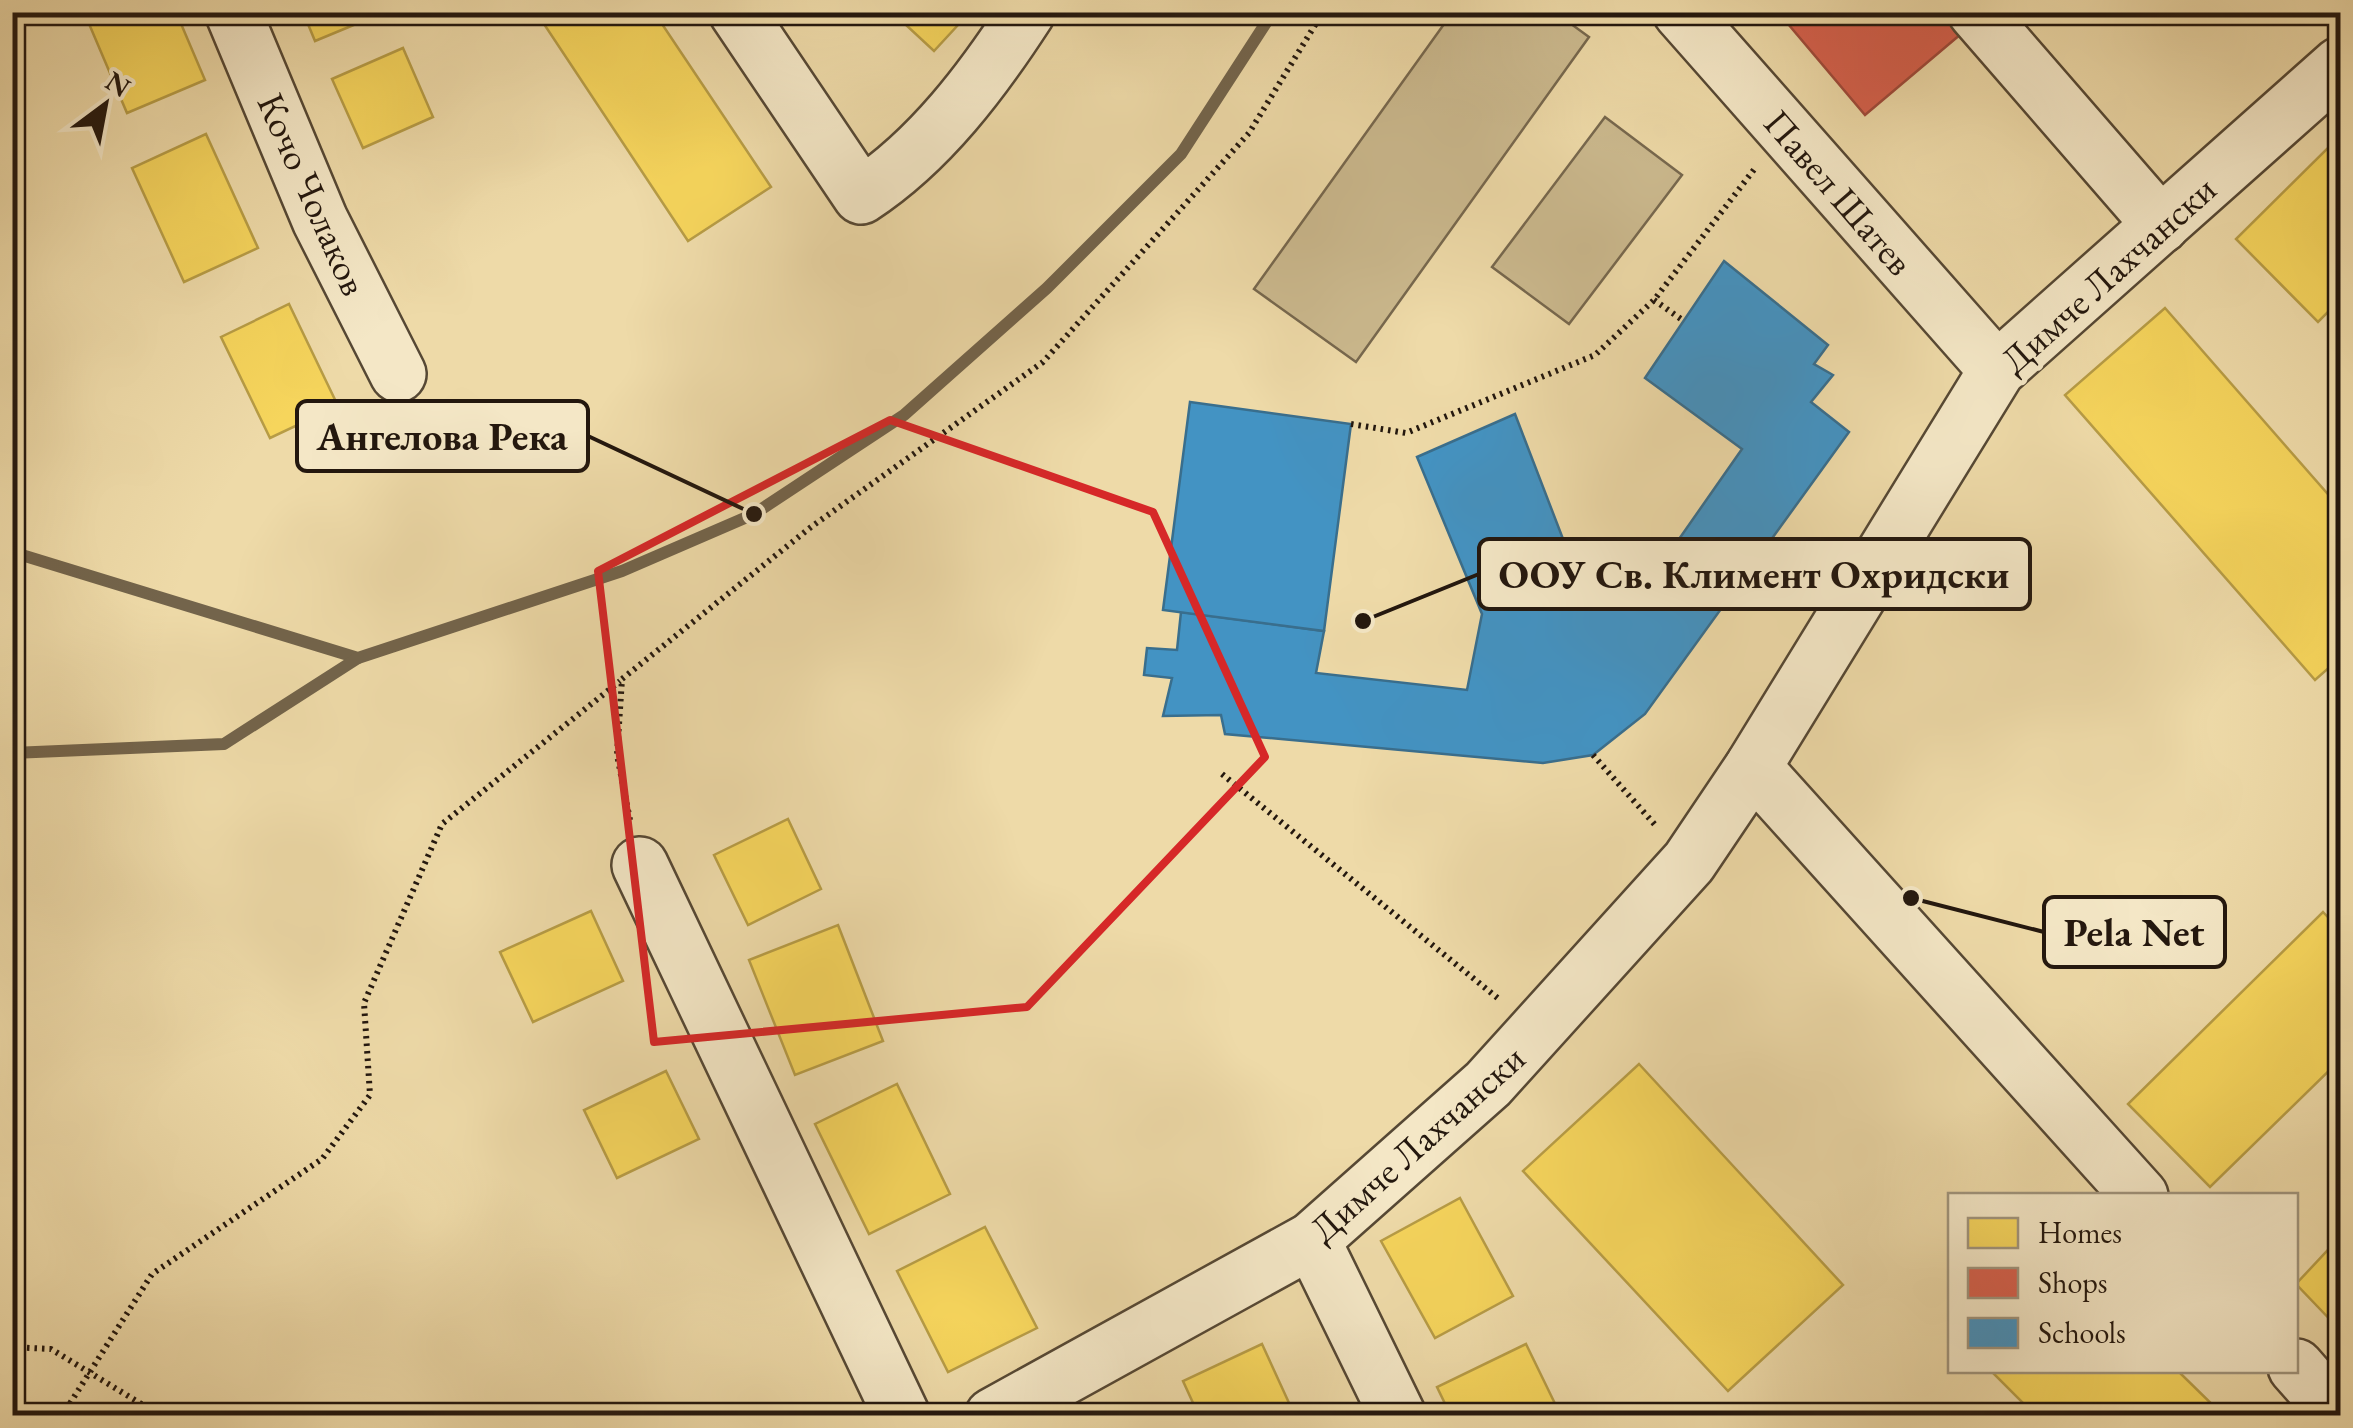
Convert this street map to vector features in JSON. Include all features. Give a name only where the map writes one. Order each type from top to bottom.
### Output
[{"type":"street","name":"Кочо Чолаков","points":[[234,12],[320,220],[398,374]]},
{"type":"street","points":[[737,12],[861,196],[924,143],[993,64],[1027,12]]},
{"type":"street","name":"Павел Шатев","points":[[1681,12],[1998,370]]},
{"type":"street","points":[[1976,12],[2161,225]]},
{"type":"street","name":"Димче Лахчански","points":[[993,1416],[1312,1240],[1488,1084],[1539,1032],[1688,862],[1753,766],[1998,370],[2340,65]]},
{"type":"street","points":[[1753,766],[2137,1193]]},
{"type":"street","points":[[640,866],[902,1416]]},
{"type":"street","points":[[1312,1240],[1398,1416]]},
{"type":"street","points":[[2298,1370],[2339,1416]]},
{"type":"path","points":[[62,1416],[152,1274],[322,1159],[370,1095],[364,1003],[442,824],[811,527],[1044,362],[1248,133],[1323,12]]},
{"type":"path","points":[[1351,424],[1406,434],[1595,355],[1654,300],[1784,130]]},
{"type":"path","points":[[1654,300],[1681,319]]},
{"type":"path","points":[[622,680],[617,755],[640,866]]},
{"type":"path","points":[[1593,756],[1688,862]]},
{"type":"path","points":[[1222,774],[1539,1032]]},
{"type":"path","points":[[12,1347],[51,1349],[161,1416]]},
{"type":"highlighted area","points":[[890,420],[1153,512],[1265,757],[1027,1007],[654,1042],[598,571]]},
{"type":"shaded area","points":[[1452,13],[1556,13],[1589,37],[1356,362],[1254,289]]},
{"type":"shaded area","points":[[1605,117],[1682,175],[1569,324],[1492,267]]},
{"type":"building: Homes","points":[[84,12],[176,12],[205,80],[127,113]]},
{"type":"building: Homes","points":[[303,12],[385,12],[315,41]]},
{"type":"building: Homes","points":[[536,12],[654,12],[771,187],[688,241]]},
{"type":"building: Homes","points":[[892,12],[970,12],[934,51]]},
{"type":"building: Homes","points":[[403,48],[433,117],[363,148],[332,79]]},
{"type":"building: Homes","points":[[206,134],[258,248],[184,282],[132,168]]},
{"type":"building: Homes","points":[[2340,136],[2340,300],[2318,322],[2236,239]]},
{"type":"building: Homes","points":[[289,304],[338,406],[270,438],[221,337]]},
{"type":"building: Homes","points":[[2165,308],[2340,508],[2340,658],[2315,680],[2065,395]]},
{"type":"building: Homes","points":[[788,819],[821,889],[748,925],[714,855]]},
{"type":"building: Homes","points":[[591,911],[623,981],[533,1022],[500,952]]},
{"type":"building: Homes","points":[[2323,912],[2340,930],[2340,1060],[2210,1187],[2128,1104]]},
{"type":"building: Homes","points":[[838,925],[883,1041],[795,1075],[749,960]]},
{"type":"building: Homes","points":[[1639,1064],[1843,1285],[1728,1391],[1523,1171]]},
{"type":"building: Homes","points":[[666,1071],[699,1139],[617,1178],[584,1110]]},
{"type":"building: Homes","points":[[897,1084],[950,1194],[869,1234],[815,1124]]},
{"type":"building: Homes","points":[[1460,1198],[1513,1296],[1435,1338],[1381,1241]]},
{"type":"building: Homes","points":[[985,1227],[1037,1328],[948,1372],[897,1271]]},
{"type":"building: Homes","points":[[2340,1237],[2340,1330],[2298,1286]]},
{"type":"building: Homes","points":[[1262,1344],[1295,1416],[1199,1416],[1183,1381]]},
{"type":"building: Homes","points":[[1526,1344],[1561,1416],[1451,1416],[1437,1387]]},
{"type":"building: Homes","points":[[1993,1373],[2180,1373],[2224,1416],[2036,1416]]},
{"type":"building: Shops","points":[[1778,12],[1955,12],[1968,28],[1865,115]]},
{"type":"building: Schools","points":[[1724,261],[1828,345],[1814,364],[1833,375],[1811,402],[1849,432],[1645,714],[1593,755],[1543,763],[1225,734],[1221,715],[1163,716],[1172,678],[1144,675],[1147,648],[1177,650],[1181,612],[1324,631],[1316,673],[1467,690],[1482,614],[1417,457],[1515,414],[1568,552],[1635,602],[1742,449],[1645,378]]},
{"type":"building: Schools","points":[[1190,402],[1351,424],[1324,631],[1163,610]]},
{"type":"waterway","points":[[12,552],[358,658],[622,571],[754,514],[904,415],[1047,288],[1181,154],[1273,12]]},
{"type":"waterway","points":[[12,753],[224,744],[358,658]]},
{"type":"place","name":"Ангелова Река","points":[[754,514]]},
{"type":"place","name":"ООУ Св. Климент Охридски","points":[[1363,621]]},
{"type":"place","name":"Pela Net","points":[[1911,898]]}]
